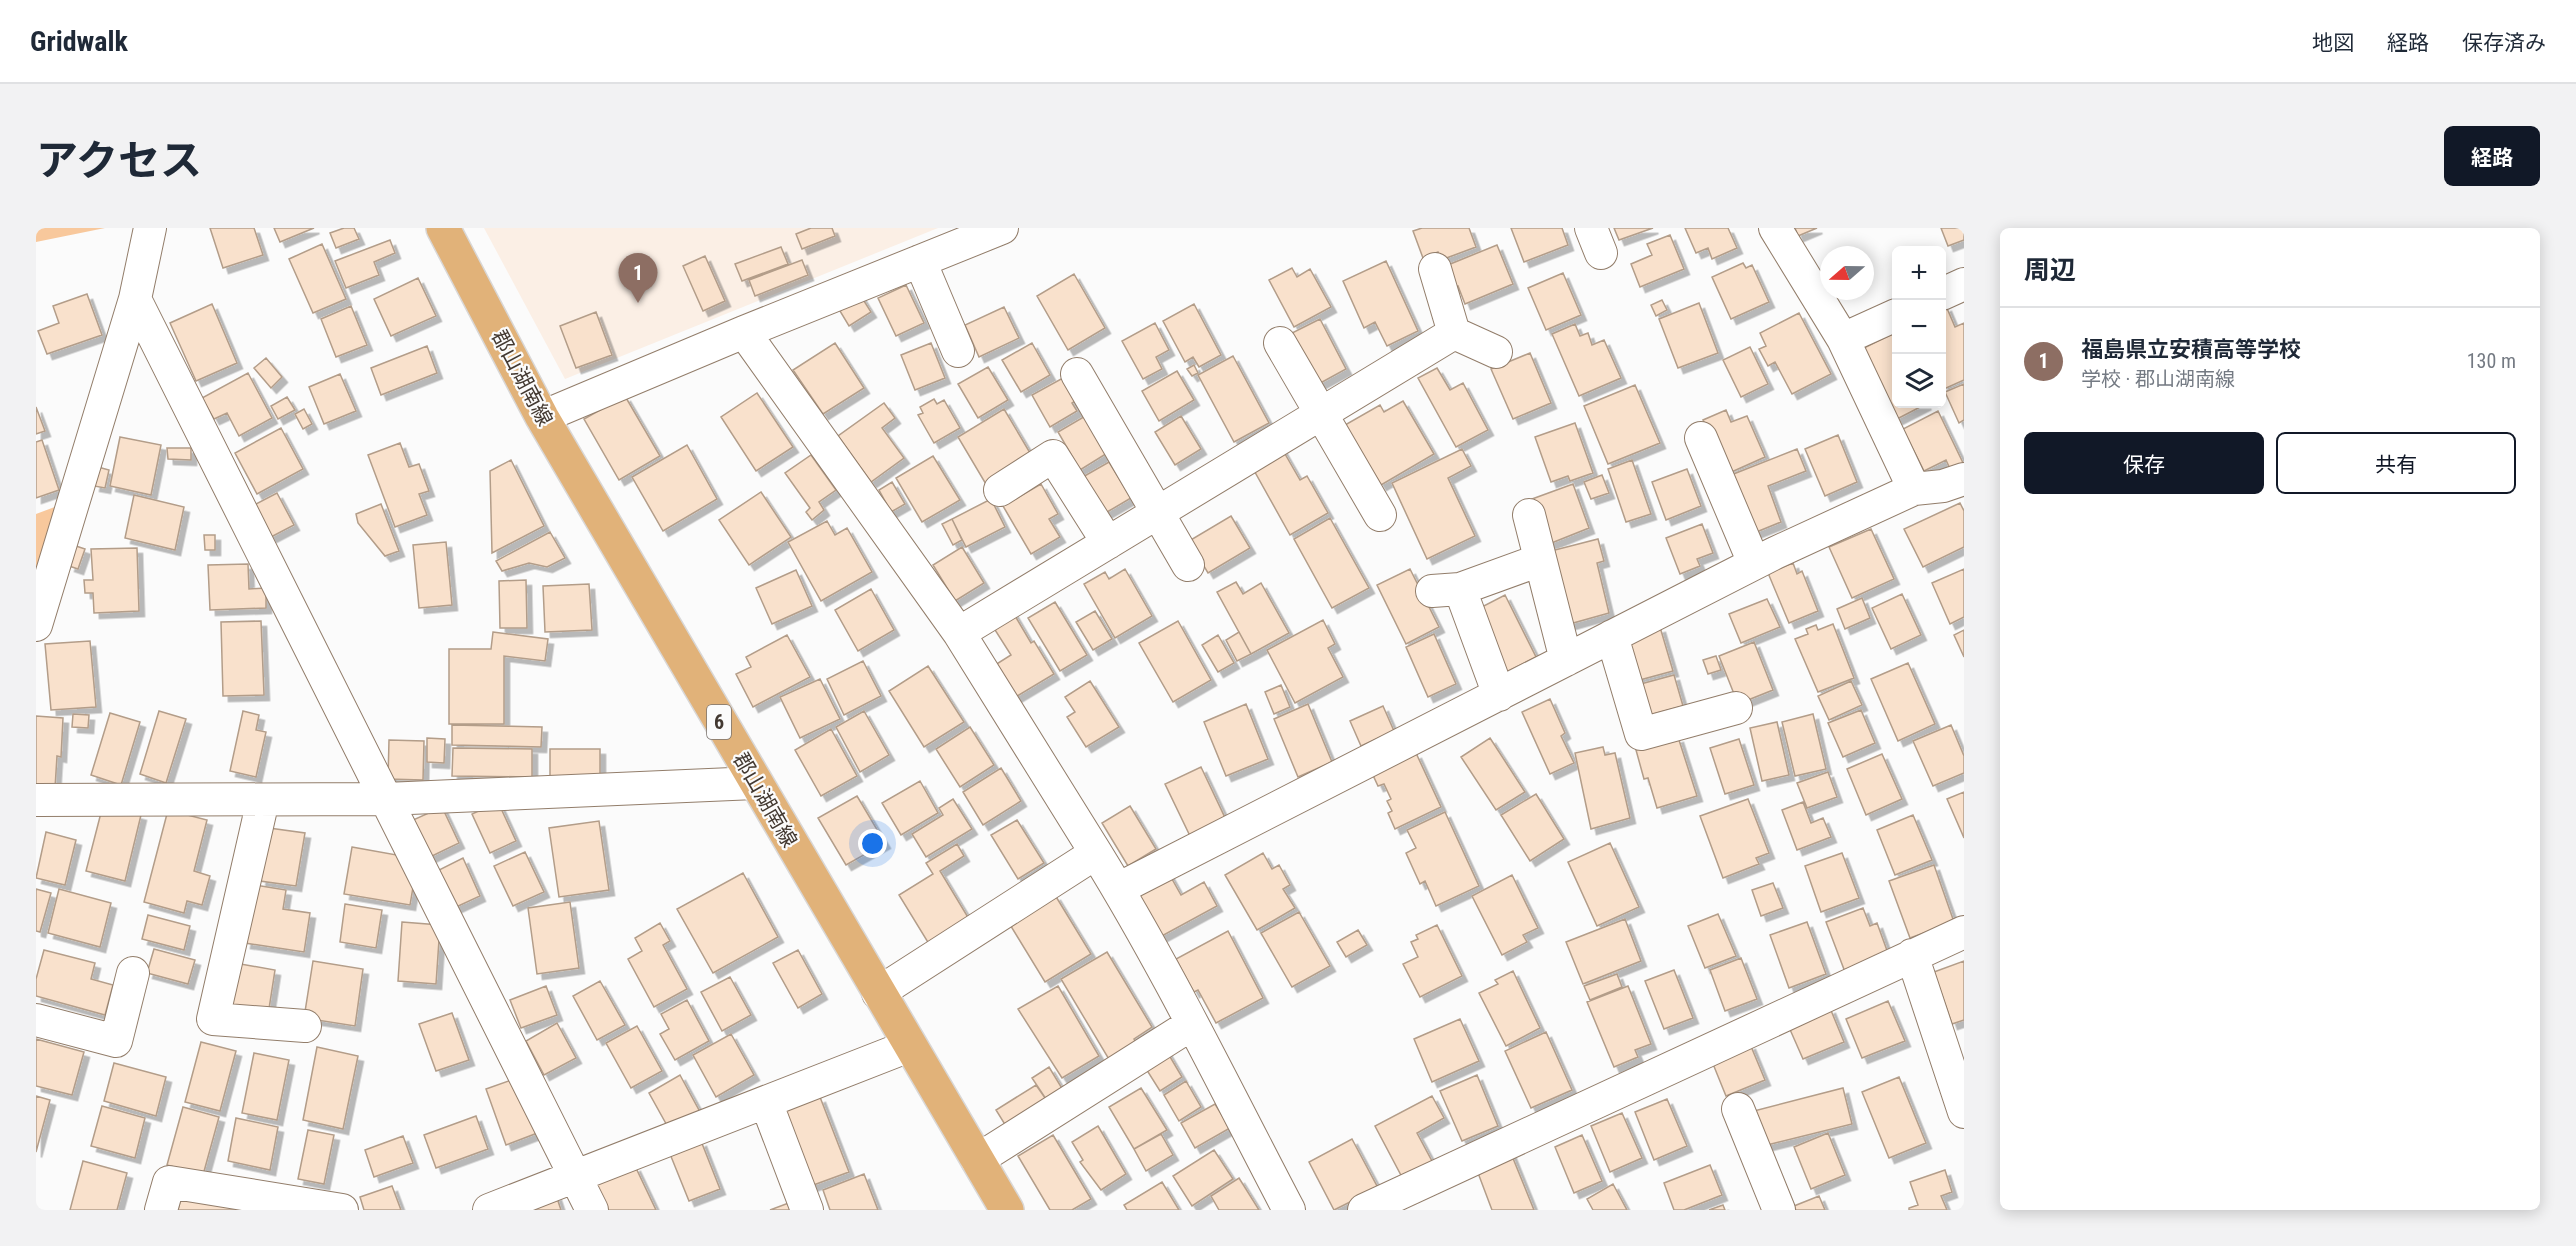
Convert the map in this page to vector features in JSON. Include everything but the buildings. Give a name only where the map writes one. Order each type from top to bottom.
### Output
[{"type":"main road","name":"郡山湖南線","points":[[443,228],[542,417],[1007,1210]]},
{"type":"street","points":[[36,625],[135,299],[150,228]]},
{"type":"street","points":[[542,417],[744,332],[1002,228]]},
{"type":"street","points":[[1775,228],[1843,339],[1914,489]]},
{"type":"street","points":[[920,261],[958,351]]},
{"type":"street","points":[[1435,269],[1454,333],[1496,352]]},
{"type":"street","points":[[1946,292],[1964,284]]},
{"type":"street","points":[[135,299],[592,1210]]},
{"type":"street","points":[[1843,339],[1892,317]]},
{"type":"street","points":[[744,332],[959,633],[1096,853],[1192,1024],[1289,1210]]},
{"type":"street","points":[[959,633],[1454,333]]},
{"type":"street","points":[[1280,344],[1380,515]]},
{"type":"street","points":[[1077,374],[1188,565]]},
{"type":"street","points":[[1701,438],[1754,563]]},
{"type":"street","points":[[1000,490],[1053,456],[1108,543]]},
{"type":"street","points":[[1118,889],[1754,563],[1914,489],[1943,486],[1964,479]]},
{"type":"street","points":[[1529,515],[1566,660]]},
{"type":"street","points":[[1499,695],[1446,590],[1540,560]]},
{"type":"street","points":[[1612,636],[1641,734],[1736,708]]},
{"type":"street","points":[[36,800],[386,799],[755,783]]},
{"type":"street","points":[[262,800],[213,1018],[305,1026]]},
{"type":"street","points":[[878,993],[1096,853]]},
{"type":"street","points":[[1365,1210],[1964,932]]},
{"type":"street","points":[[1912,955],[1964,1112]]},
{"type":"street","points":[[36,1020],[116,1041],[133,973]]},
{"type":"street","points":[[977,1160],[1192,1024]]},
{"type":"street","points":[[489,1210],[909,1046]]},
{"type":"street","points":[[766,1102],[807,1210]]},
{"type":"street","points":[[1738,1109],[1779,1210]]},
{"type":"street","points":[[161,1210],[169,1182],[342,1210]]},
{"type":"shaded area","points":[[36,228],[105,228],[36,242]]},
{"type":"shaded area","points":[[484,228],[938,228],[565,379]]},
{"type":"shaded area","points":[[60,505],[36,577],[36,514]]},
{"type":"place","name":"福島県立安積高等学校","points":[[638,303]]}]
